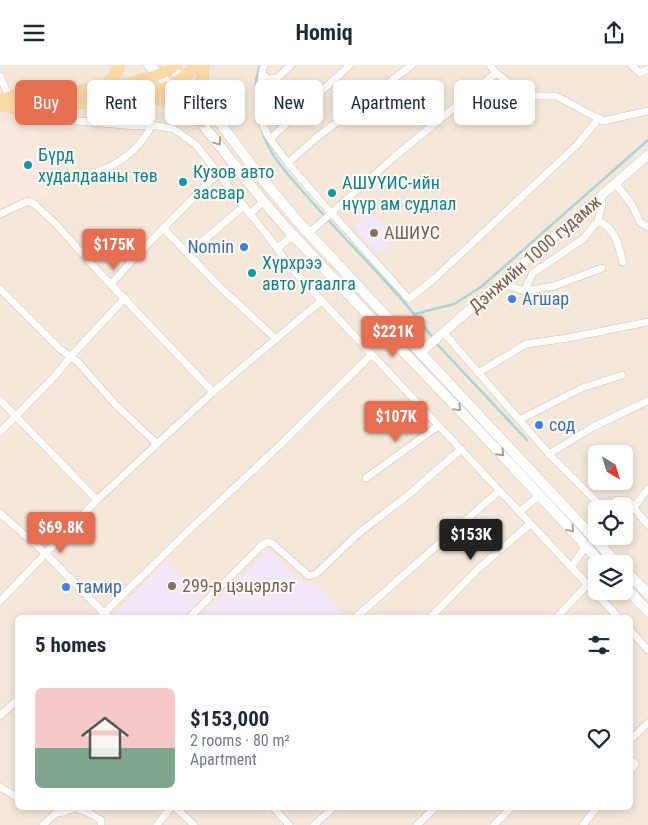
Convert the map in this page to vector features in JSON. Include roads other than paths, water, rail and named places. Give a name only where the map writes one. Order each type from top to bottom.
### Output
[{"type":"main road","points":[[111,80],[119,65]]},
{"type":"main road","points":[[149,65],[165,80]]},
{"type":"main road","points":[[179,80],[196,65]]},
{"type":"main road","points":[[202,80],[204,65]]},
{"type":"main road","points":[[138,80],[160,75],[172,66],[182,78]]},
{"type":"main road","points":[[5,99],[87,90]]},
{"type":"main road","points":[[0,105],[15,107]]},
{"type":"main road","points":[[204,125],[293,235],[540,495],[594,555]]},
{"type":"main road","points":[[221,125],[260,176],[310,233],[610,555]]},
{"type":"main road","points":[[633,578],[648,594]]},
{"type":"main road","points":[[633,596],[648,611]]},
{"type":"street","points":[[264,65],[260,109],[270,139],[288,163],[360,246],[410,299],[577,145],[598,118]]},
{"type":"street","points":[[262,74],[269,79],[277,78],[291,65]]},
{"type":"street","points":[[270,139],[350,65]]},
{"type":"street","points":[[288,163],[316,138],[412,65]]},
{"type":"street","points":[[490,65],[496,73],[514,87],[523,88],[536,96],[556,95],[602,121],[648,111]]},
{"type":"street","points":[[631,65],[640,73],[648,69]]},
{"type":"street","points":[[310,233],[393,158],[496,73]]},
{"type":"street","points":[[0,76],[5,99]]},
{"type":"street","points":[[124,125],[152,125],[174,129],[196,145],[290,267],[438,427],[588,584],[559,615]]},
{"type":"street","points":[[60,181],[87,175],[122,160],[140,145],[152,125]]},
{"type":"street","name":"Дэнжийн 1000 гудамж","points":[[421,353],[648,155]]},
{"type":"street","points":[[111,284],[210,181],[219,175]]},
{"type":"street","points":[[616,183],[632,205],[640,222],[648,227]]},
{"type":"street","points":[[524,291],[533,273],[583,239],[598,221],[602,204],[601,196]]},
{"type":"street","points":[[0,214],[28,201],[34,204],[55,223],[213,392]]},
{"type":"street","points":[[250,214],[264,201]]},
{"type":"street","points":[[187,251],[194,245],[199,244],[244,206]]},
{"type":"street","points":[[598,221],[606,224],[614,233],[623,262]]},
{"type":"street","points":[[164,229],[276,339]]},
{"type":"street","points":[[277,249],[293,235]]},
{"type":"street","points":[[502,283],[524,291],[554,286],[602,268]]},
{"type":"street","points":[[0,289],[60,349],[71,356],[115,404],[156,444]]},
{"type":"street","points":[[0,432],[55,376],[125,298]]},
{"type":"street","points":[[0,601],[45,553],[156,444],[213,392],[321,301]]},
{"type":"street","points":[[478,373],[526,344],[568,339],[648,322]]},
{"type":"street","points":[[438,339],[478,373],[549,454],[603,508],[617,499],[628,501],[648,525]]},
{"type":"street","points":[[105,615],[186,533],[280,445],[371,355]]},
{"type":"street","points":[[519,420],[582,388],[622,375]]},
{"type":"street","points":[[0,400],[98,500]]},
{"type":"street","points":[[549,454],[593,427],[648,401]]},
{"type":"street","points":[[366,478],[438,427]]},
{"type":"street","points":[[192,615],[262,545],[268,542],[273,544],[308,576],[316,574],[360,533],[407,496],[460,450]]},
{"type":"street","points":[[634,507],[648,489]]},
{"type":"street","points":[[358,615],[500,491]]},
{"type":"street","points":[[519,512],[540,495]]},
{"type":"street","points":[[0,513],[45,553],[103,615]]},
{"type":"street","points":[[433,615],[478,569],[530,524]]},
{"type":"street","points":[[571,567],[586,546]]},
{"type":"street","points":[[603,600],[616,615]]},
{"type":"street","points":[[633,633],[648,650]]},
{"type":"street","points":[[0,716],[15,702]]},
{"type":"street","points":[[633,737],[648,723]]},
{"type":"street","points":[[0,787],[15,796]]},
{"type":"street","points":[[43,825],[53,810],[64,813],[71,810]]},
{"type":"street","points":[[91,810],[101,820],[101,825]]},
{"type":"street","points":[[157,825],[169,810]]},
{"type":"street","points":[[178,810],[194,825]]},
{"type":"street","points":[[276,810],[289,825]]},
{"type":"street","points":[[314,825],[331,810]]},
{"type":"street","points":[[417,825],[433,810]]},
{"type":"street","points":[[494,825],[509,810]]},
{"type":"street","points":[[584,825],[596,810]]},
{"type":"waterway","points":[[256,80],[260,65]]},
{"type":"waterway","points":[[262,131],[270,149],[286,173],[387,283],[433,338]]},
{"type":"waterway","points":[[415,314],[454,304],[481,287],[648,140]]},
{"type":"waterway","points":[[436,343],[527,440]]},
{"type":"place","name":"Бүрд худалдааны төв","points":[[28,165]]},
{"type":"place","name":"Кузов авто засвар","points":[[183,182]]},
{"type":"place","name":"АШУҮИС-ийн нүүр ам судлал","points":[[332,193]]},
{"type":"place","name":"АШИУС","points":[[374,233]]},
{"type":"place","name":"Nomin","points":[[244,247]]},
{"type":"place","name":"Хүрхрээ авто угаалга","points":[[252,273]]},
{"type":"place","name":"Агшар","points":[[512,299]]},
{"type":"place","name":"сод","points":[[539,425]]},
{"type":"place","name":"299-р цэцэрлэг","points":[[172,586]]},
{"type":"place","name":"тамир","points":[[66,587]]}]
